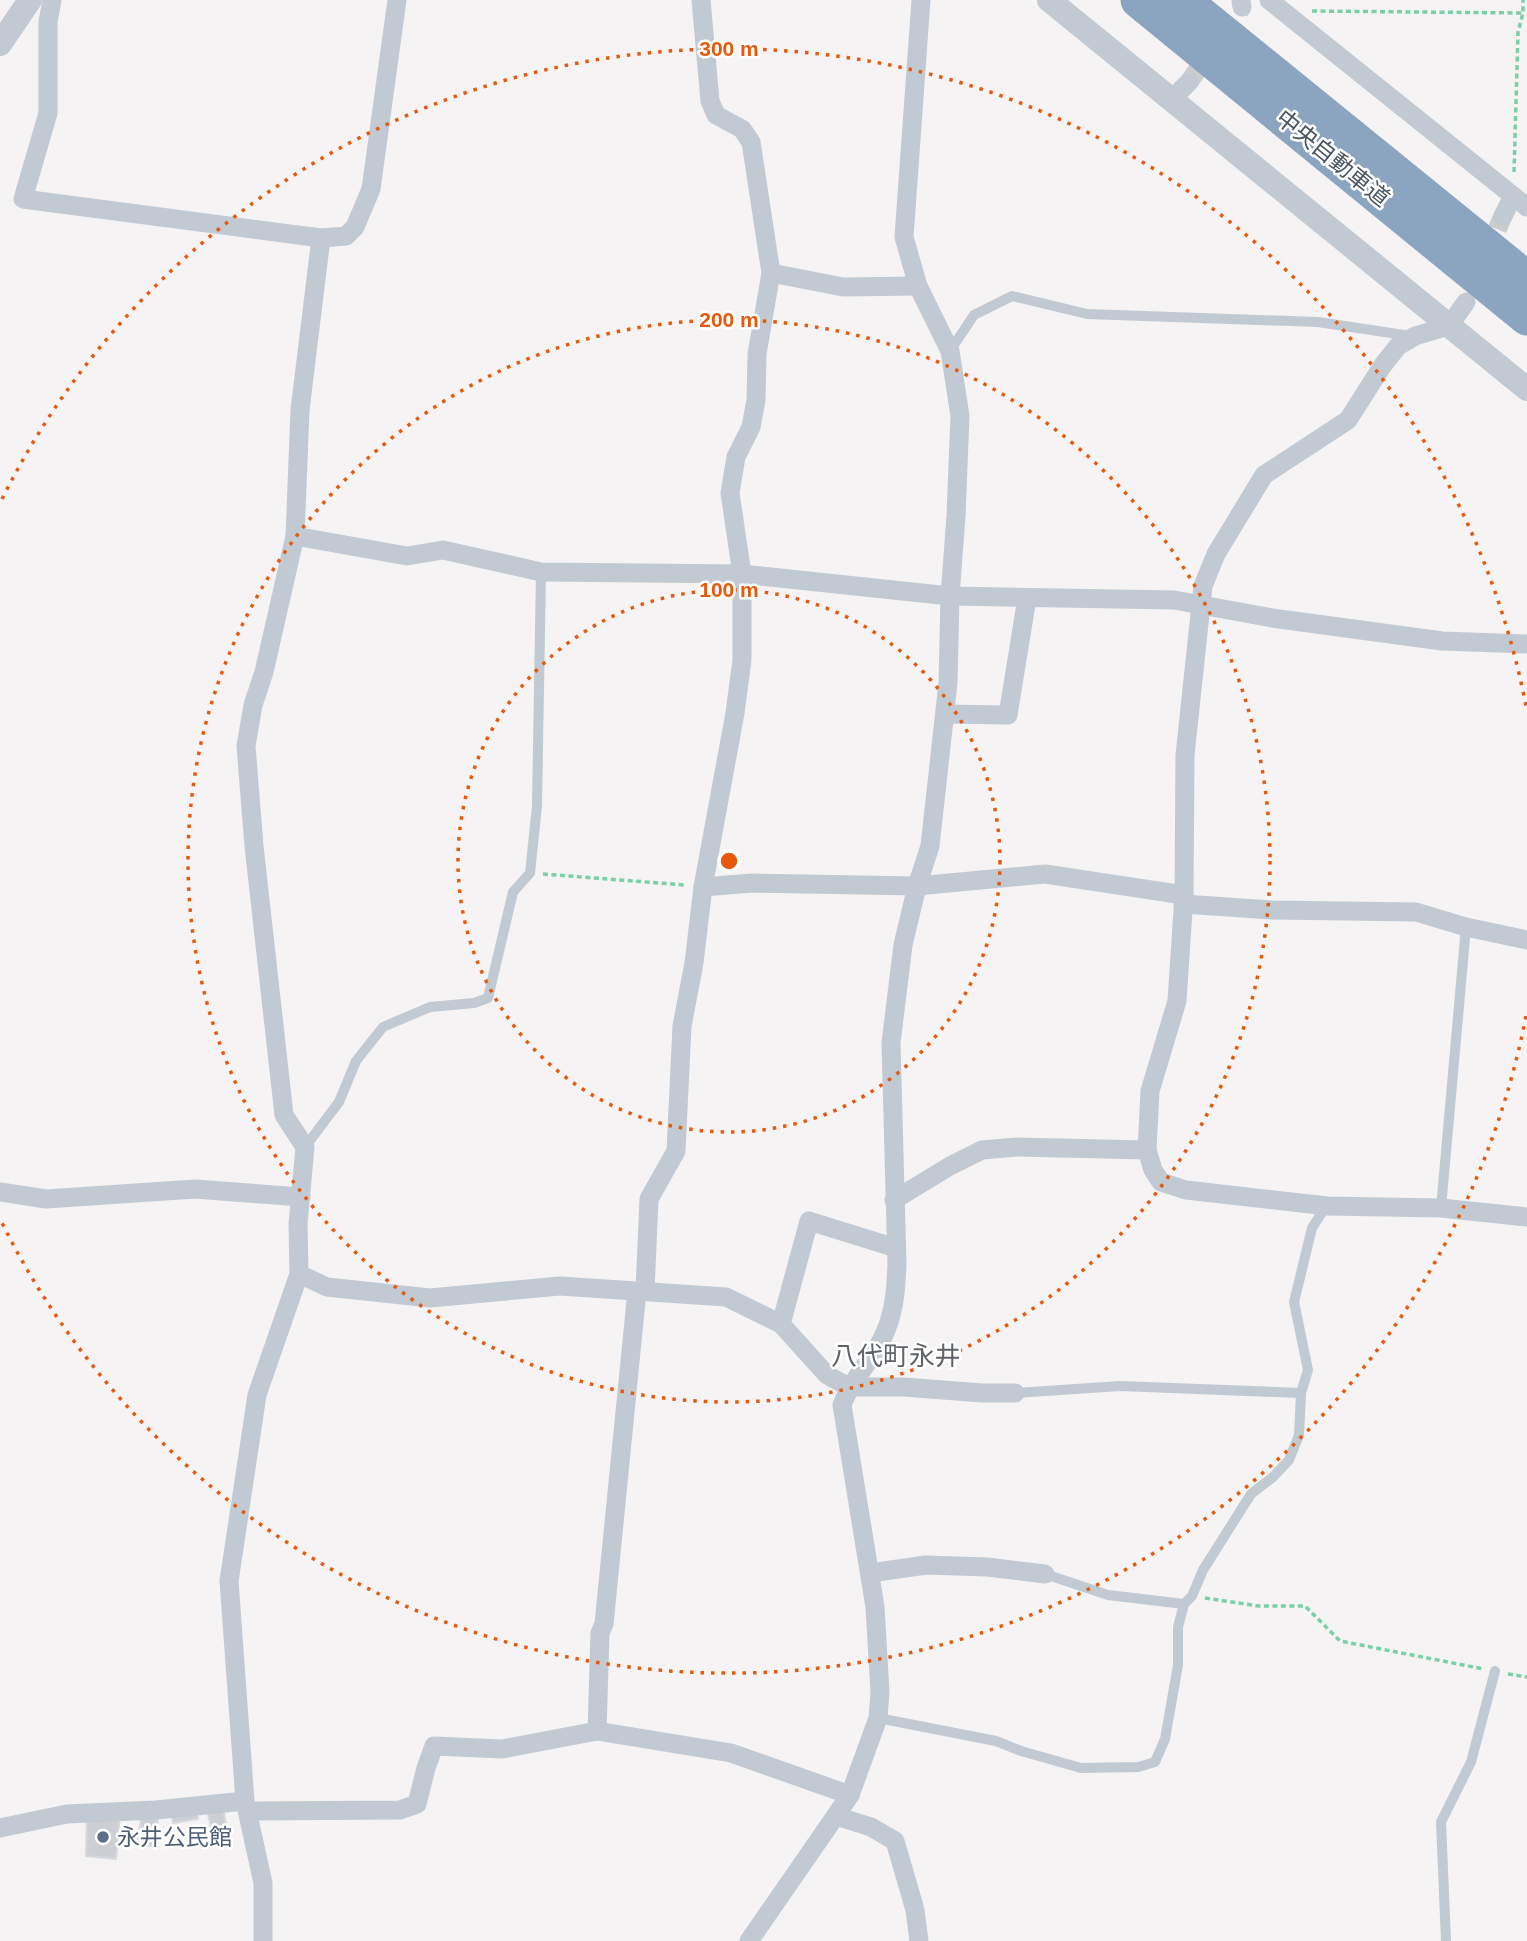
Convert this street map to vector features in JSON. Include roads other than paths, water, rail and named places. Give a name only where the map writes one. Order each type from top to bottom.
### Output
[{"type":"highway","name":"中央自動車道","points":[[1139,0],[1527,317]]},
{"type":"highway","name":"中央自動車道","points":[[1182,0],[1527,280]]},
{"type":"street","points":[[0,44],[30,0]]},
{"type":"street","points":[[52,0],[48,22],[48,113],[23,199],[321,238],[346,236],[355,227],[371,189],[397,0]]},
{"type":"street","points":[[597,1731],[600,1633],[604,1624],[649,1199],[676,1151],[682,1026],[694,963],[703,887],[736,713],[742,660],[742,574],[730,493],[736,457],[751,427],[756,400],[757,354],[771,273],[751,142],[742,129],[716,115],[710,101],[701,0]]},
{"type":"street","points":[[749,1941],[850,1795],[878,1718],[880,1692],[876,1607],[842,1405],[849,1387],[882,1339],[895,1299],[891,1044],[903,945],[930,846],[945,714],[960,415],[950,351],[918,286],[904,237],[921,0]]},
{"type":"street","points":[[1049,0],[1527,388]]},
{"type":"street","points":[[1276,5],[1520,201],[1503,216]]},
{"type":"street","points":[[1171,100],[1189,82]]},
{"type":"street","points":[[263,1941],[263,1883],[247,1806],[229,1581],[257,1395],[299,1274],[298,1224],[305,1147],[284,1115],[254,846],[246,746],[253,705],[264,672],[295,537],[300,410],[321,238]]},
{"type":"street","points":[[771,273],[843,287],[918,286]]},
{"type":"street","points":[[1466,302],[1449,326],[1415,336],[1398,346],[1348,420],[1264,475],[1216,554],[1203,586],[1185,755],[1184,899],[1177,1001],[1150,1091],[1147,1150],[1153,1170],[1161,1182],[1186,1189],[1326,1206],[1441,1208],[1527,1217]]},
{"type":"street","points":[[295,537],[407,556],[443,550],[541,572],[742,574],[950,596],[1174,600],[1202,603],[1272,618],[1442,641],[1527,643]]},
{"type":"street","points":[[945,714],[1008,715],[1027,598]]},
{"type":"street","points":[[703,887],[752,883],[917,886],[1045,874],[1184,899],[1272,910],[1416,912],[1466,927],[1527,940]]},
{"type":"street","points":[[894,1200],[982,1150],[1017,1147],[1147,1150]]},
{"type":"street","points":[[0,1192],[46,1199],[195,1189],[301,1197]]},
{"type":"street","points":[[782,1324],[809,1221],[896,1248]]},
{"type":"street","points":[[299,1274],[327,1287],[430,1298],[560,1286],[726,1297],[782,1324],[827,1375],[849,1387],[1014,1393]]},
{"type":"street","points":[[870,1573],[926,1564],[987,1567],[1045,1574]]},
{"type":"street","points":[[0,1828],[67,1814],[247,1806],[400,1810],[418,1804],[434,1746],[502,1749],[597,1731],[730,1753],[850,1795]]},
{"type":"street","points":[[836,1816],[871,1827],[895,1841],[915,1910],[919,1941]]},
{"type":"lane","points":[[950,351],[974,315],[1012,296],[1087,314],[1318,322],[1415,336]]},
{"type":"lane","points":[[305,1147],[339,1102],[356,1061],[383,1027],[430,1007],[474,1003],[488,998],[513,892],[530,873],[537,806],[541,572]]},
{"type":"lane","points":[[1441,1208],[1466,927]]},
{"type":"lane","points":[[878,1718],[996,1741],[1081,1768],[1139,1767],[1154,1762],[1165,1739],[1178,1665],[1178,1627],[1184,1604],[1192,1596],[1203,1570],[1251,1494],[1289,1460],[1299,1436],[1301,1393],[1308,1370],[1294,1302],[1311,1228],[1326,1206]]},
{"type":"lane","points":[[1014,1393],[1121,1386],[1301,1393]]},
{"type":"lane","points":[[1045,1574],[1108,1595],[1184,1604]]},
{"type":"lane","points":[[1446,1941],[1441,1822],[1471,1762],[1495,1671]]},
{"type":"tunnel","points":[[1189,82],[1242,7]]},
{"type":"tunnel","points":[[1486,256],[1503,216]]},
{"type":"place","name":"永井公民館","points":[[103,1837]]},
{"type":"district","name":"八代町永井","points":[[896,1356]]}]
